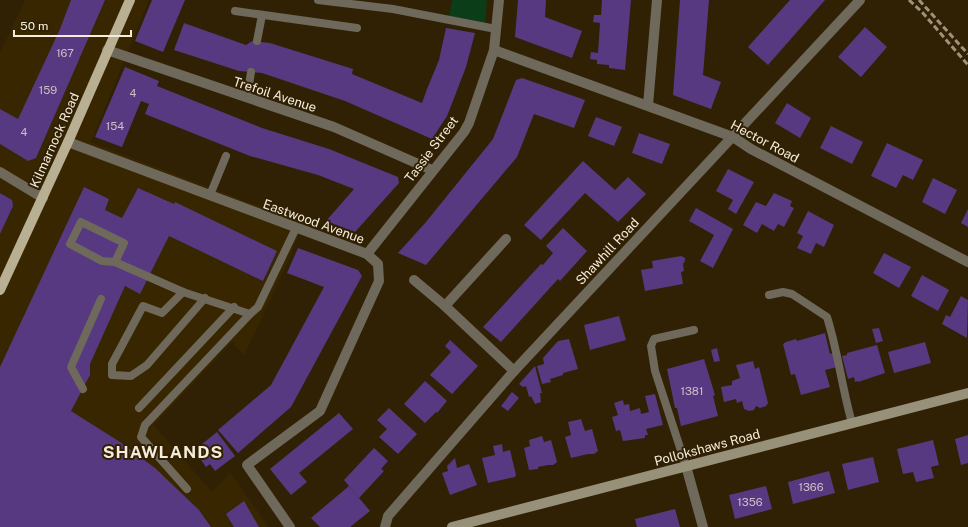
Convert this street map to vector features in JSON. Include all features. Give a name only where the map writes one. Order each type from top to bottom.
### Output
[{"type":"main road","name":"Kilmarnock Road","points":[[0,290],[43,198],[130,0]]},
{"type":"street","name":"Tassie Street","points":[[367,254],[432,170],[464,132],[469,123],[494,50],[499,0]]},
{"type":"street","points":[[648,105],[657,0]]},
{"type":"street","name":"Shawhill Road","points":[[385,527],[388,516],[514,371],[859,1]]},
{"type":"street","name":"Trefoil Avenue","points":[[107,50],[334,127],[432,170]]},
{"type":"street","name":"Hector Road","points":[[494,50],[733,137],[751,149],[968,262]]},
{"type":"street","name":"Eastwood Avenue","points":[[68,142],[367,254],[378,264],[379,281],[320,411],[247,466],[290,527]]},
{"type":"street","points":[[0,172],[43,198]]},
{"type":"street","points":[[445,306],[506,239]]},
{"type":"street","points":[[414,280],[445,306],[514,371]]},
{"type":"street","name":"Pollokshaws Road","points":[[452,527],[968,393]]},
{"type":"street","points":[[686,466],[703,527]]},
{"type":"lane","points":[[318,0],[393,9],[496,29]]},
{"type":"lane","points":[[235,11],[357,28]]},
{"type":"lane","points":[[257,41],[262,15]]},
{"type":"lane","points":[[247,98],[251,72]]},
{"type":"lane","points":[[210,195],[226,156]]},
{"type":"lane","points":[[115,262],[124,243],[80,222],[70,244],[102,261],[115,262],[183,292],[234,307],[250,314]]},
{"type":"lane","points":[[187,489],[142,437],[145,425],[258,307],[296,228]]},
{"type":"lane","points":[[183,292],[162,312],[143,306],[112,364],[112,375],[131,376],[147,365],[205,298]]},
{"type":"lane","points":[[769,294],[783,292],[792,294],[826,317],[840,368],[843,391],[852,422]]},
{"type":"lane","points":[[83,389],[71,367],[101,299]]},
{"type":"lane","points":[[139,408],[234,307]]},
{"type":"lane","points":[[686,466],[655,371],[651,346],[654,339],[694,330]]},
{"type":"shaded area","points":[[25,0],[149,0],[91,142],[303,223],[290,257],[244,356],[232,342],[154,425],[212,492],[230,472],[269,527],[0,527],[0,53]]},
{"type":"green space","points":[[452,0],[487,0],[485,24],[449,17]]},
{"type":"building","points":[[71,0],[105,0],[36,158],[28,161],[0,144],[0,109],[18,119],[60,29]]},
{"type":"building","points":[[152,0],[185,0],[163,52],[135,41]]},
{"type":"building","points":[[518,0],[546,0],[545,17],[582,31],[572,58],[515,37]]},
{"type":"building","points":[[602,0],[631,0],[625,70],[609,68],[609,65],[597,64],[597,60],[590,59],[591,52],[598,53],[600,23],[593,22],[594,15],[601,15]]},
{"type":"building","points":[[680,0],[709,0],[703,75],[721,82],[711,109],[673,95]]},
{"type":"building","points":[[790,0],[825,0],[768,65],[748,47]]},
{"type":"building","points":[[184,23],[246,45],[252,41],[270,43],[353,69],[352,74],[422,103],[439,60],[446,28],[475,33],[466,67],[447,116],[432,139],[345,101],[262,73],[239,71],[174,50]]},
{"type":"building","points":[[865,27],[887,47],[861,77],[838,57]]},
{"type":"building","points":[[125,67],[159,81],[157,86],[262,128],[329,149],[398,177],[399,183],[355,232],[326,221],[354,189],[318,175],[250,156],[145,114],[149,104],[141,101],[122,147],[95,137]]},
{"type":"building","points":[[522,78],[585,100],[574,128],[534,114],[517,157],[426,265],[398,253],[426,222],[493,139],[516,80]]},
{"type":"building","points":[[787,103],[811,118],[800,138],[775,123]]},
{"type":"building","points":[[596,117],[622,127],[614,146],[588,136]]},
{"type":"building","points":[[831,126],[863,142],[852,164],[820,148]]},
{"type":"building","points":[[639,133],[670,144],[662,164],[632,153]]},
{"type":"building","points":[[887,143],[923,160],[913,180],[903,175],[896,188],[871,176]]},
{"type":"building","points":[[583,161],[615,190],[628,177],[646,194],[618,222],[585,193],[541,240],[524,225]]},
{"type":"building","points":[[728,169],[754,182],[736,214],[728,209],[733,200],[716,191]]},
{"type":"building","points":[[933,178],[957,190],[945,214],[922,202]]},
{"type":"building","points":[[84,187],[109,199],[105,210],[122,218],[138,188],[174,204],[175,202],[277,251],[263,281],[169,236],[140,294],[125,286],[90,364],[90,375],[71,411],[120,442],[155,468],[199,510],[211,527],[0,527],[0,367]]},
{"type":"building","points":[[0,193],[12,200],[13,206],[0,234]]},
{"type":"building","points":[[774,193],[792,201],[790,206],[794,208],[784,227],[778,224],[774,231],[762,224],[757,233],[743,225],[756,202],[766,206]]},
{"type":"building","points":[[696,208],[733,229],[713,268],[700,261],[714,235],[689,221]]},
{"type":"building","points":[[968,209],[968,227],[961,223]]},
{"type":"building","points":[[808,211],[834,225],[824,247],[816,243],[811,254],[797,248],[803,236],[797,233]]},
{"type":"building","points":[[563,228],[587,251],[560,281],[558,279],[501,342],[483,327],[553,253],[546,246]]},
{"type":"building","points":[[298,248],[358,270],[362,276],[291,407],[238,453],[218,430],[271,385],[324,287],[287,273]]},
{"type":"building","points":[[884,253],[911,267],[899,288],[873,273]]},
{"type":"building","points":[[681,256],[685,258],[683,264],[684,271],[681,272],[683,284],[645,291],[641,270],[653,268],[652,261]]},
{"type":"building","points":[[922,275],[949,290],[938,311],[911,296]]},
{"type":"building","points":[[961,296],[968,300],[967,338],[942,324],[946,315],[950,317]]},
{"type":"building","points":[[619,316],[626,340],[590,350],[584,325]]},
{"type":"building","points":[[879,328],[883,341],[876,343],[872,329]]},
{"type":"building","points":[[825,333],[830,354],[833,353],[837,367],[825,370],[830,387],[801,395],[795,374],[791,375],[783,344],[796,339],[797,341]]},
{"type":"building","points":[[569,339],[578,369],[563,373],[563,375],[550,379],[551,382],[542,384],[537,366],[544,364],[543,358],[558,341]]},
{"type":"building","points":[[450,340],[478,366],[452,394],[430,375],[451,352],[445,346]]},
{"type":"building","points":[[925,342],[931,363],[894,373],[888,352]]},
{"type":"building","points":[[877,345],[885,373],[858,382],[855,382],[854,377],[848,379],[842,356],[847,355],[847,353]]},
{"type":"building","points":[[717,348],[720,361],[714,362],[711,350]]},
{"type":"building","points":[[704,359],[715,395],[713,396],[718,416],[681,426],[677,408],[675,408],[667,369]]},
{"type":"building","points":[[753,361],[755,369],[759,367],[768,403],[766,406],[760,408],[756,406],[754,410],[749,411],[744,409],[742,401],[737,403],[736,399],[724,402],[721,387],[732,385],[732,381],[740,378],[736,365]]},
{"type":"building","points":[[535,366],[542,393],[540,393],[541,402],[535,404],[531,396],[529,397],[526,386],[523,387],[519,384]]},
{"type":"building","points":[[425,381],[447,401],[437,413],[436,412],[425,423],[404,404]]},
{"type":"building","points":[[512,392],[519,398],[508,411],[501,406]]},
{"type":"building","points":[[655,394],[663,425],[646,429],[648,435],[645,435],[645,438],[623,441],[620,430],[616,431],[612,417],[618,415],[614,403],[623,400],[624,405],[629,404],[630,411],[640,408],[641,414],[649,412],[645,396]]},
{"type":"building","points":[[389,408],[417,434],[398,454],[379,437],[387,429],[377,420]]},
{"type":"building","points":[[339,413],[353,429],[299,473],[307,482],[291,495],[270,469]]},
{"type":"building","points":[[581,419],[585,431],[592,429],[598,451],[594,454],[571,458],[565,437],[571,435],[568,422]]},
{"type":"building","points":[[217,432],[235,456],[215,471],[210,464],[206,467],[201,460],[204,457],[197,448]]},
{"type":"building","points":[[968,435],[968,463],[961,465],[955,439]]},
{"type":"building","points":[[542,436],[544,442],[551,440],[557,462],[553,465],[529,470],[524,448],[530,446],[529,440]]},
{"type":"building","points":[[933,440],[939,465],[931,467],[934,478],[916,482],[913,472],[903,474],[897,449]]},
{"type":"building","points":[[502,444],[503,452],[510,450],[516,475],[515,477],[488,483],[482,458],[495,455],[493,446]]},
{"type":"building","points":[[374,448],[388,461],[381,469],[384,471],[359,498],[344,480]]},
{"type":"building","points":[[873,457],[879,482],[848,490],[842,464]]},
{"type":"building","points":[[455,458],[457,468],[469,464],[477,485],[450,495],[442,473],[448,471],[447,466]]},
{"type":"building","points":[[829,471],[835,493],[793,504],[788,482]]},
{"type":"building","points":[[349,486],[370,511],[350,527],[320,527],[311,518]]},
{"type":"building","points":[[766,486],[772,509],[735,519],[729,495]]},
{"type":"building","points":[[244,501],[259,527],[234,527],[226,514]]},
{"type":"building","points":[[675,509],[680,527],[637,527],[635,519]]},
{"type":"railway","points":[[909,0],[922,12],[968,65]]},
{"type":"railway","points":[[919,0],[968,54]]},
{"type":"district","name":"SHAWLANDS","points":[[163,452]]}]
